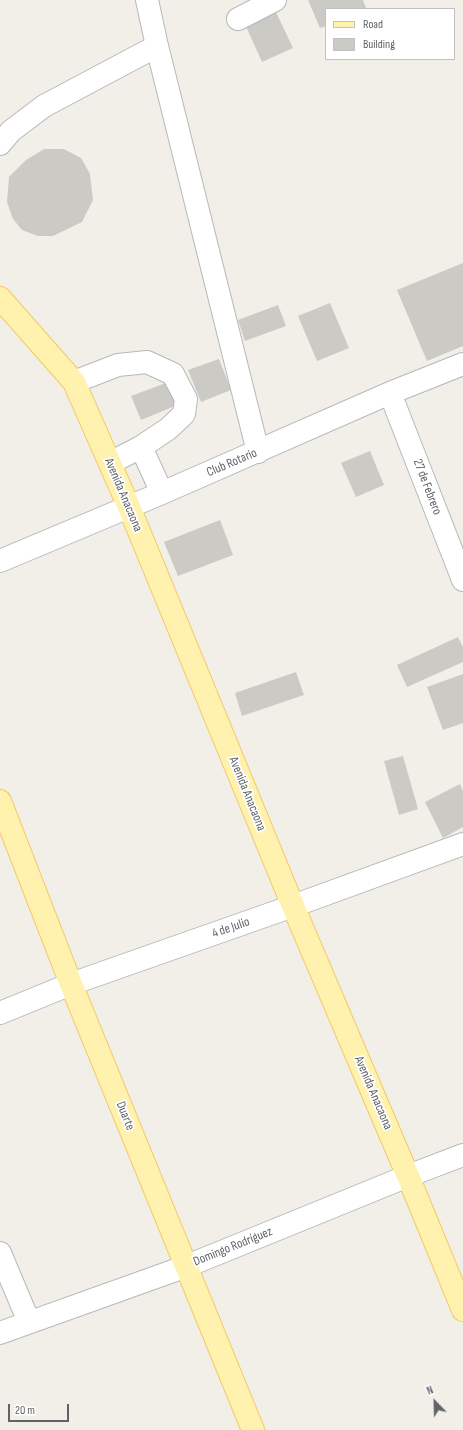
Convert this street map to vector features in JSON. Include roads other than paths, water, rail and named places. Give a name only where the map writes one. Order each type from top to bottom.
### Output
[{"type":"main road","name":"Avenida Anacaona","points":[[0,298],[74,382],[129,507],[463,1310]]},
{"type":"main road","name":"Duarte","points":[[0,801],[71,984],[253,1430]]},
{"type":"street","points":[[147,0],[157,46],[258,452]]},
{"type":"street","points":[[238,19],[274,0]]},
{"type":"street","points":[[0,144],[11,131],[44,106],[157,46]]},
{"type":"street","points":[[74,382],[118,365],[147,362],[173,374],[186,399],[184,414],[168,429],[141,447],[110,463]]},
{"type":"street","name":"Club Rotario","points":[[0,561],[258,452],[390,393],[463,364]]},
{"type":"street","name":"27 de Febrero","points":[[390,393],[463,580]]},
{"type":"street","points":[[141,447],[162,493]]},
{"type":"street","name":"4 de Julio","points":[[0,1013],[71,984],[294,906],[463,844]]},
{"type":"street","name":"Domingo Rodríguez","points":[[0,1333],[187,1266],[463,1155]]},
{"type":"street","points":[[0,1253],[29,1322]]}]
